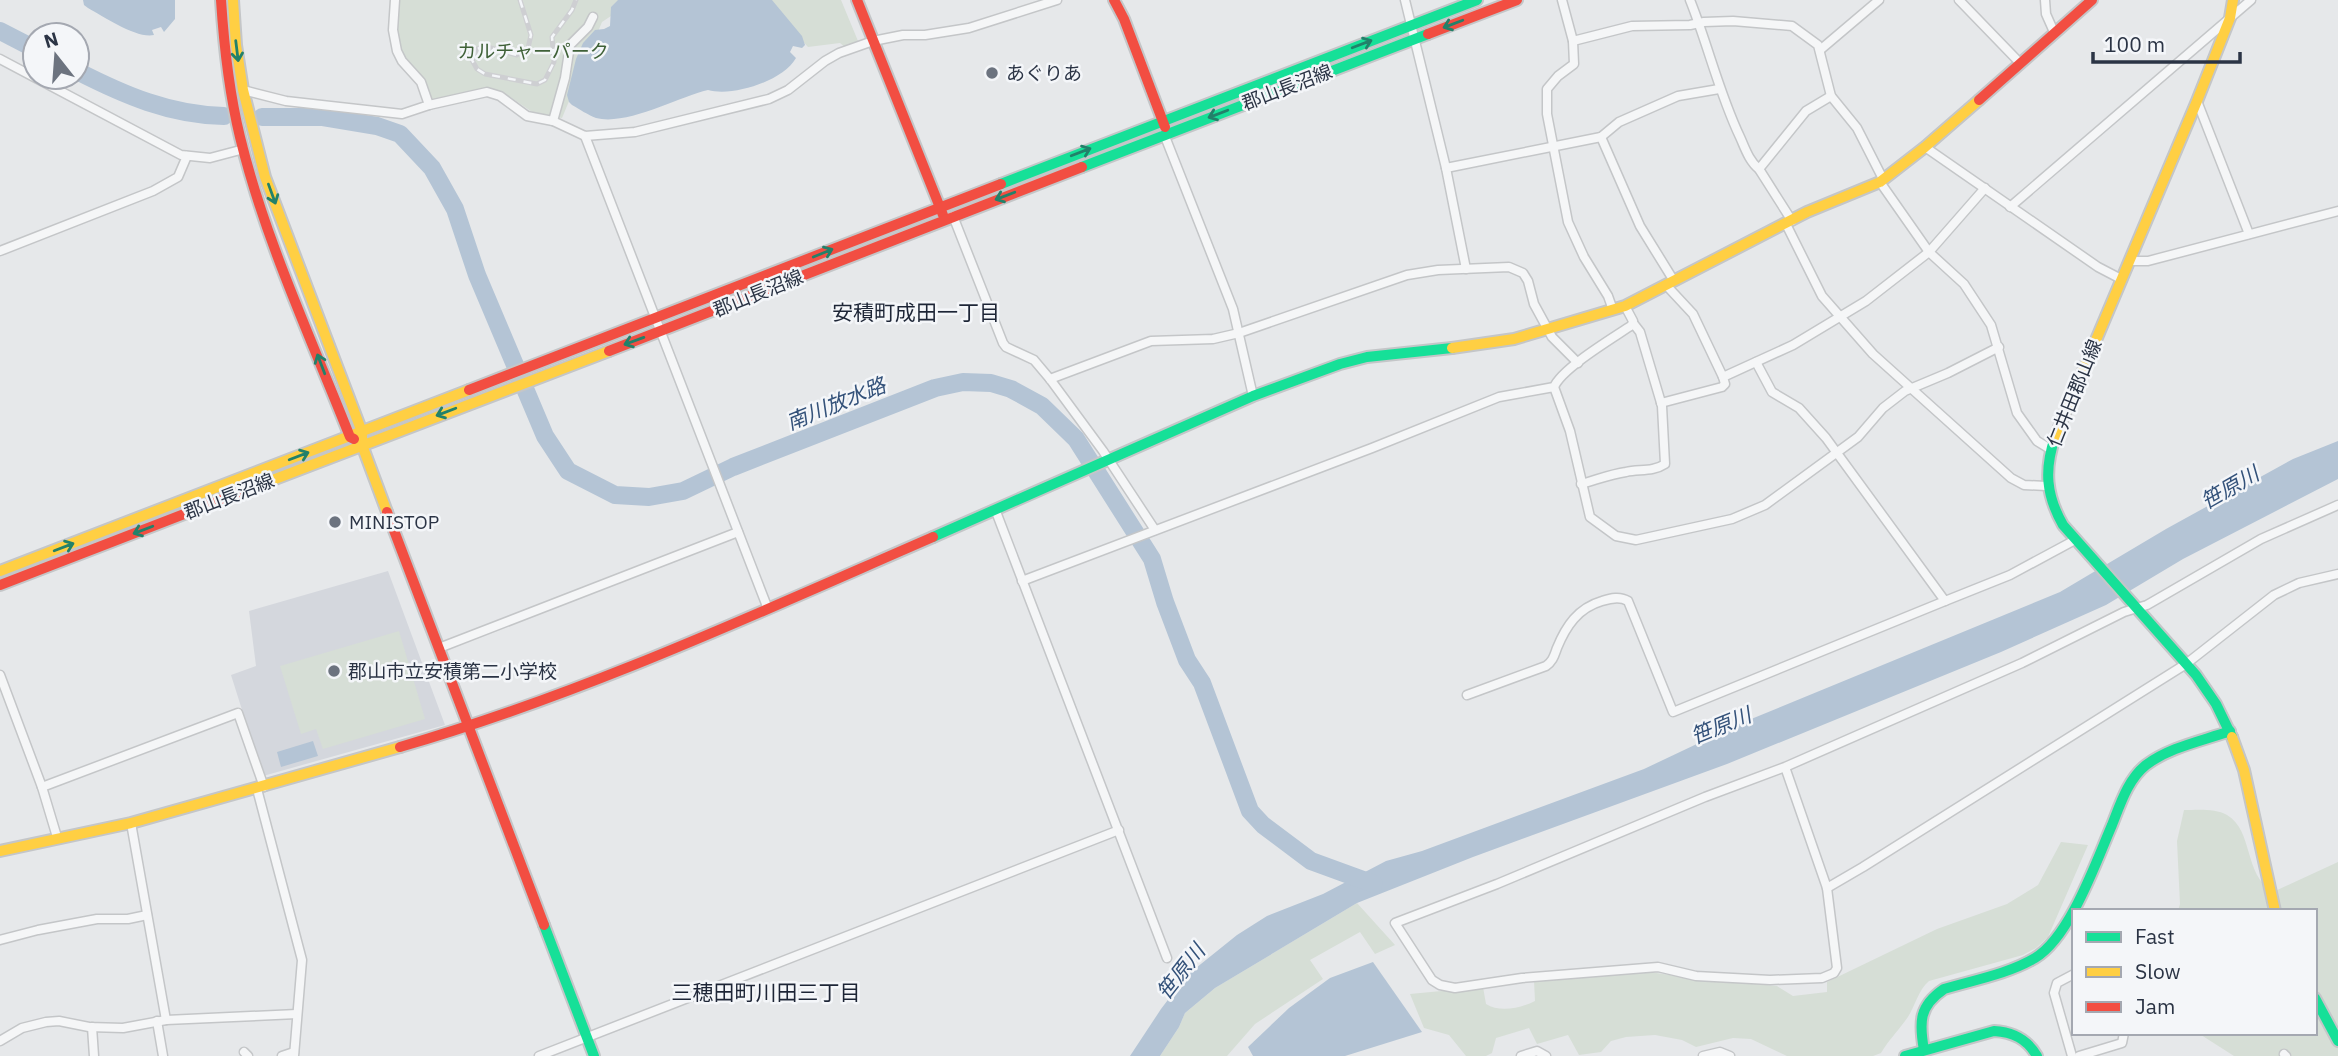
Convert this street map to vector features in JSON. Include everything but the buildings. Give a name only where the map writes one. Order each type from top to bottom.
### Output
[{"type":"street","points":[[221,0],[232,101],[250,176],[349,437],[362,445]]},
{"type":"street","points":[[233,0],[243,90],[274,202],[362,432],[362,445],[594,1056]]},
{"type":"street","points":[[395,0],[393,30],[397,51],[402,61],[421,82],[429,106]]},
{"type":"street","points":[[857,0],[940,206],[948,218],[1003,343],[1010,349],[1030,356],[1051,379],[1155,530]]},
{"type":"street","points":[[243,90],[286,101],[402,114],[487,92],[500,96],[527,116],[553,121],[585,136],[635,132],[769,99],[788,90],[839,53],[873,41],[903,34],[925,35],[969,28],[1057,0]]},
{"type":"street","points":[[1114,0],[1124,19],[1223,281],[1239,332],[1254,396]]},
{"type":"street","points":[[1405,0],[1446,168],[1466,269]]},
{"type":"street","name":"郡山長沼線","points":[[0,571],[1476,0]]},
{"type":"street","name":"郡山長沼線","points":[[0,585],[1517,0]]},
{"type":"street","points":[[1562,0],[1573,41],[1574,66],[1558,76],[1547,89],[1546,103],[1553,148],[1570,229],[1597,281],[1608,296],[1613,310]]},
{"type":"street","points":[[1690,0],[1719,89],[1751,159],[1789,223],[1822,296],[1873,354],[2011,478],[2024,485],[2046,486]]},
{"type":"street","points":[[1820,50],[1879,0]]},
{"type":"street","points":[[1959,0],[2020,63]]},
{"type":"street","points":[[2045,0],[2046,14],[2054,32]]},
{"type":"street","points":[[0,851],[131,822],[260,788],[470,727],[593,681],[768,609],[1254,396],[1340,364],[1367,357],[1481,345],[1625,306],[1807,212],[1882,180],[1925,148],[2092,0]]},
{"type":"street","name":"仁井田郡山線","points":[[2234,0],[2230,18],[2197,101],[2050,449],[2046,486],[2058,518],[2077,543],[2205,686],[2230,731],[2244,769],[2275,909]]},
{"type":"street","points":[[2010,207],[2251,0]]},
{"type":"street","points":[[553,121],[565,78],[570,45],[588,27],[593,17]]},
{"type":"street","points":[[1573,41],[1632,26],[1742,21],[1793,26],[1820,50],[1831,96],[1857,128],[1882,180],[1929,252],[1964,284],[1992,325],[2017,412],[2037,441],[2050,449]]},
{"type":"street","points":[[0,59],[181,155],[210,158],[244,149]]},
{"type":"street","points":[[1446,168],[1601,137],[1619,122],[1678,96],[1719,89]]},
{"type":"street","points":[[1759,169],[1806,111],[1831,96]]},
{"type":"street","points":[[2197,101],[2249,234]]},
{"type":"street","points":[[585,136],[768,609]]},
{"type":"street","points":[[1601,137],[1640,226],[1670,283],[1693,314],[1725,383],[1722,387],[1661,403]]},
{"type":"street","points":[[1925,148],[2098,267],[2121,279]]},
{"type":"street","points":[[0,251],[153,191],[178,177],[187,156]]},
{"type":"street","points":[[1723,377],[1793,345],[1877,293],[1929,252],[1985,188]]},
{"type":"street","points":[[2130,261],[2143,262],[2338,211]]},
{"type":"street","points":[[1051,379],[1151,341],[1213,339],[1239,332],[1345,298],[1393,278],[1418,273],[1509,267],[1523,273],[1534,304],[1556,343],[1578,363]]},
{"type":"street","points":[[1581,484],[1629,471],[1641,472],[1665,464],[1661,403],[1640,331],[1625,306]]},
{"type":"street","points":[[1022,581],[1499,397],[1553,387],[1578,363],[1633,323]]},
{"type":"street","points":[[1553,387],[1570,430],[1587,510],[1593,522],[1616,536],[1636,540],[1732,519],[1754,510],[1776,498],[1858,437],[1887,404],[1910,388],[1948,373],[1999,347]]},
{"type":"street","points":[[1756,362],[1772,392],[1802,411],[1826,438],[1945,601]]},
{"type":"street","points":[[1785,767],[1827,888],[1837,968],[1828,976],[1770,980],[1696,976],[1665,968],[1637,967],[1522,978],[1455,988],[1432,980],[1395,923],[1785,767],[2022,663],[2136,606],[2158,599],[2261,539],[2338,505]]},
{"type":"street","points":[[995,509],[1167,958]]},
{"type":"street","points":[[439,648],[738,532]]},
{"type":"street","points":[[1466,695],[1546,666],[1553,661],[1569,623],[1587,607],[1611,598],[1622,598],[1628,601],[1673,712],[2010,575],[2077,543]]},
{"type":"street","points":[[1827,888],[2186,664],[2274,595],[2299,583],[2338,574]]},
{"type":"street","points":[[0,675],[43,787],[57,837]]},
{"type":"street","points":[[43,787],[238,713],[260,788],[300,949],[302,969],[294,1054],[282,1056]]},
{"type":"street","points":[[2072,909],[2126,793],[2143,767],[2161,756],[2230,731]]},
{"type":"street","points":[[131,822],[161,982],[163,1056]]},
{"type":"street","points":[[539,1056],[1119,830]]},
{"type":"street","points":[[1925,1053],[1919,1024],[1924,1008],[1934,995],[1944,989],[2021,964],[2043,953],[2059,936],[2072,910]]},
{"type":"street","points":[[0,940],[97,919],[128,919],[147,915]]},
{"type":"street","points":[[2072,975],[2057,983],[2054,993],[2073,1056]]},
{"type":"street","points":[[2317,1002],[2338,1041]]},
{"type":"street","points":[[0,1040],[22,1028],[46,1022],[123,1028],[161,1020],[297,1014]]},
{"type":"street","points":[[92,1027],[94,1056]]},
{"type":"street","points":[[1905,1056],[1925,1053],[1985,1032],[2002,1031],[2021,1037],[2037,1056]]},
{"type":"street","points":[[2079,1056],[2122,1043],[2124,1035]]},
{"type":"street","points":[[1521,1056],[1537,1051],[1546,1056]]},
{"type":"street","points":[[1703,1056],[1717,1052],[1730,1056]]},
{"type":"shaded area","name":"郡山市立安積第二小学校","points":[[388,571],[445,725],[263,776],[231,675],[256,666],[249,611]]},
{"type":"green space","name":"カルチャーパーク","points":[[397,0],[635,0],[602,22],[562,118],[535,114],[509,96],[433,100],[422,78],[408,65],[398,46],[395,27]]},
{"type":"green space","points":[[766,0],[841,0],[858,41],[845,47],[840,43],[808,47]]},
{"type":"green space","points":[[399,631],[425,719],[323,749],[316,729],[301,734],[280,666]]},
{"type":"green space","points":[[2184,810],[2217,811],[2227,815],[2241,831],[2257,875],[2273,892],[2338,862],[2338,1056],[2234,1056],[2201,1035],[2317,1035],[2317,909],[2179,909],[2177,841]]},
{"type":"green space","points":[[2061,842],[2088,845],[2048,937],[2023,955],[1929,981],[1905,1021],[1881,1053],[1873,1056],[1787,1056],[1751,1039],[1733,1038],[1696,1047],[1682,1040],[1655,1035],[1626,1037],[1611,1041],[1601,1052],[1579,1055],[1568,1035],[1537,1044],[1529,1028],[1496,1038],[1492,1053],[1486,1056],[1466,1056],[1449,1035],[1424,1028],[1410,994],[1483,987],[1486,1004],[1510,1008],[1535,1001],[1534,981],[1643,971],[1777,986],[1793,996],[1827,992],[1827,982],[1937,929],[2007,904],[2038,885]]},
{"type":"green space","points":[[1357,903],[1395,945],[1375,954],[1360,932],[1310,960],[1323,979],[1255,1024],[1227,1056],[1160,1056],[1185,1013],[1215,988]]},
{"type":"water","points":[[83,0],[175,0],[175,19],[164,32],[161,27],[152,30],[154,35],[139,34],[88,8]]},
{"type":"water","points":[[618,0],[772,0],[802,36],[805,45],[802,48],[793,46],[790,52],[796,58],[790,66],[780,74],[756,85],[730,91],[708,90],[637,115],[596,118],[572,105],[567,95],[583,43],[595,30],[610,26],[611,7]]},
{"type":"water","points":[[2338,441],[2338,479],[2183,559],[2106,605],[2001,652],[1727,764],[1473,857],[1357,903],[1215,988],[1185,1013],[1160,1056],[1130,1056],[1186,976],[1237,935],[1267,916],[1323,894],[1386,861],[1422,851],[1644,769],[1739,724],[2060,592],[2166,529],[2293,459]]},
{"type":"water","points":[[313,741],[318,756],[281,767],[277,752]]},
{"type":"water","points":[[1373,962],[1422,1032],[1345,1056],[1253,1056],[1248,1047],[1289,1008],[1330,978]]},
{"type":"waterway","name":"南川放水路","points":[[0,31],[21,42]]},
{"type":"waterway","name":"南川放水路","points":[[91,78],[166,108],[224,116]]},
{"type":"waterway","name":"南川放水路","points":[[262,117],[323,117],[377,126],[400,134],[432,168],[455,209],[477,275],[545,436],[568,471],[615,495],[649,497],[683,491],[733,467],[935,388],[963,382],[991,383],[1011,389],[1042,406],[1076,439],[1152,559],[1187,660],[1202,683],[1250,811],[1263,825],[1311,861],[1374,884]]},
{"type":"railway","points":[[520,0],[531,35],[528,48],[517,55],[483,46],[476,50],[472,60],[477,69],[485,74],[537,84],[545,80],[554,62],[552,37],[576,0]]},
{"type":"traffic: fast","points":[[1001,184],[1477,0]]},
{"type":"traffic: fast","points":[[1082,167],[1428,34]]},
{"type":"traffic: fast","points":[[933,537],[1253,396],[1340,364],[1367,357],[1452,348]]},
{"type":"traffic: fast","points":[[2055,437],[2049,460],[2048,482],[2053,503],[2063,525],[2196,675],[2216,704],[2232,737]]},
{"type":"traffic: fast","points":[[2075,909],[2134,777],[2146,765],[2165,754],[2230,731]]},
{"type":"traffic: fast","points":[[1924,1050],[1923,1015],[1925,1008],[1936,995],[1944,989],[2025,964],[2048,948],[2072,914]]},
{"type":"traffic: fast","points":[[544,925],[594,1056]]},
{"type":"traffic: fast","points":[[2317,1002],[2338,1041]]},
{"type":"traffic: fast","points":[[1905,1056],[1994,1031],[2019,1037],[2037,1056]]},
{"type":"traffic: slow","points":[[233,0],[243,90],[265,177],[362,432],[362,445],[387,512]]},
{"type":"traffic: slow","points":[[2055,437],[2197,101],[2230,18],[2233,0]]},
{"type":"traffic: slow","points":[[1452,348],[1514,339],[1625,306],[1807,212],[1880,182],[1979,100]]},
{"type":"traffic: slow","points":[[249,489],[609,351]]},
{"type":"traffic: slow","points":[[0,571],[469,390]]},
{"type":"traffic: slow","points":[[2232,737],[2244,770],[2275,909]]},
{"type":"traffic: slow","points":[[0,851],[131,823],[400,747]]},
{"type":"traffic: jam","points":[[221,0],[230,86],[250,175],[290,288],[350,437],[354,439]]},
{"type":"traffic: jam","points":[[857,0],[943,215]]},
{"type":"traffic: jam","points":[[1114,0],[1124,19],[1165,127]]},
{"type":"traffic: jam","points":[[1428,34],[1517,0]]},
{"type":"traffic: jam","points":[[1979,100],[2092,0]]},
{"type":"traffic: jam","points":[[609,351],[1082,167]]},
{"type":"traffic: jam","points":[[469,390],[1001,184]]},
{"type":"traffic: jam","points":[[0,585],[249,489]]},
{"type":"traffic: jam","points":[[387,512],[544,925]]},
{"type":"traffic: jam","points":[[400,747],[536,703],[670,651],[933,537]]},
{"type":"place","name":"あぐりあ","points":[[992,73]]},
{"type":"place","name":"MINISTOP","points":[[335,522]]},
{"type":"place","name":"郡山市立安積第二小学校","points":[[334,671]]},
{"type":"district","name":"安積町成田一丁目","points":[[916,313]]},
{"type":"district","name":"三穂田町川田三丁目","points":[[766,993]]},
{"type":"water label","name":"笹原川","points":[[2230,488]]},
{"type":"water label","name":"笹原川","points":[[1721,726]]},
{"type":"water label","name":"笹原川","points":[[1181,972]]}]
